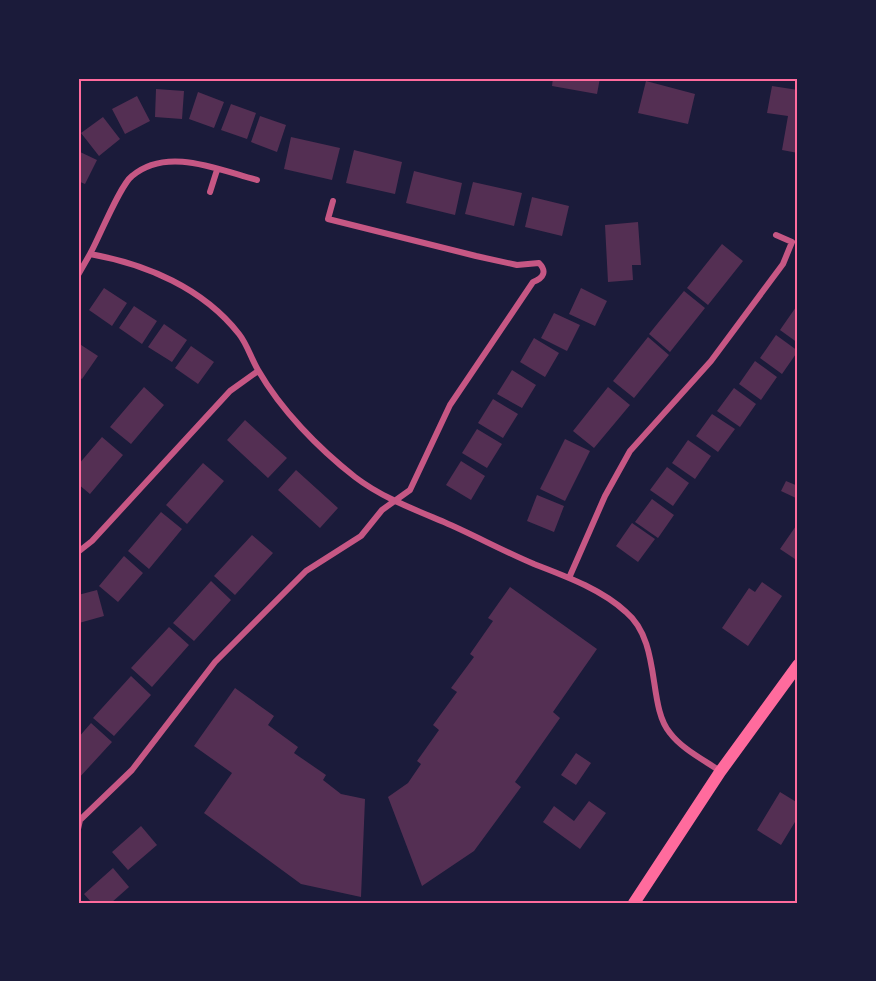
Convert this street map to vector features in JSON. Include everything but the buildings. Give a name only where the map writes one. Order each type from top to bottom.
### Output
[{"type":"main road","points":[[634,903],[720,771],[798,665]]},
{"type":"street","points":[[78,275],[130,177],[160,163],[183,161],[257,180]]},
{"type":"street","points":[[210,192],[217,170]]},
{"type":"street","points":[[78,829],[80,820],[132,770],[215,662],[306,571],[361,536],[382,510],[410,490],[450,405],[516,305],[533,282],[540,280],[544,274],[544,267],[539,263],[517,265],[328,219],[333,201]]},
{"type":"street","points":[[569,578],[605,496],[630,451],[711,361],[783,264],[792,242],[776,235]]},
{"type":"street","points":[[90,254],[134,264],[187,289],[213,307],[240,334],[258,371],[288,412],[322,448],[356,478],[394,501],[569,578],[628,612],[642,632],[652,665],[662,720],[669,733],[720,771]]},
{"type":"street","points":[[78,552],[92,541],[230,391],[258,371]]}]
